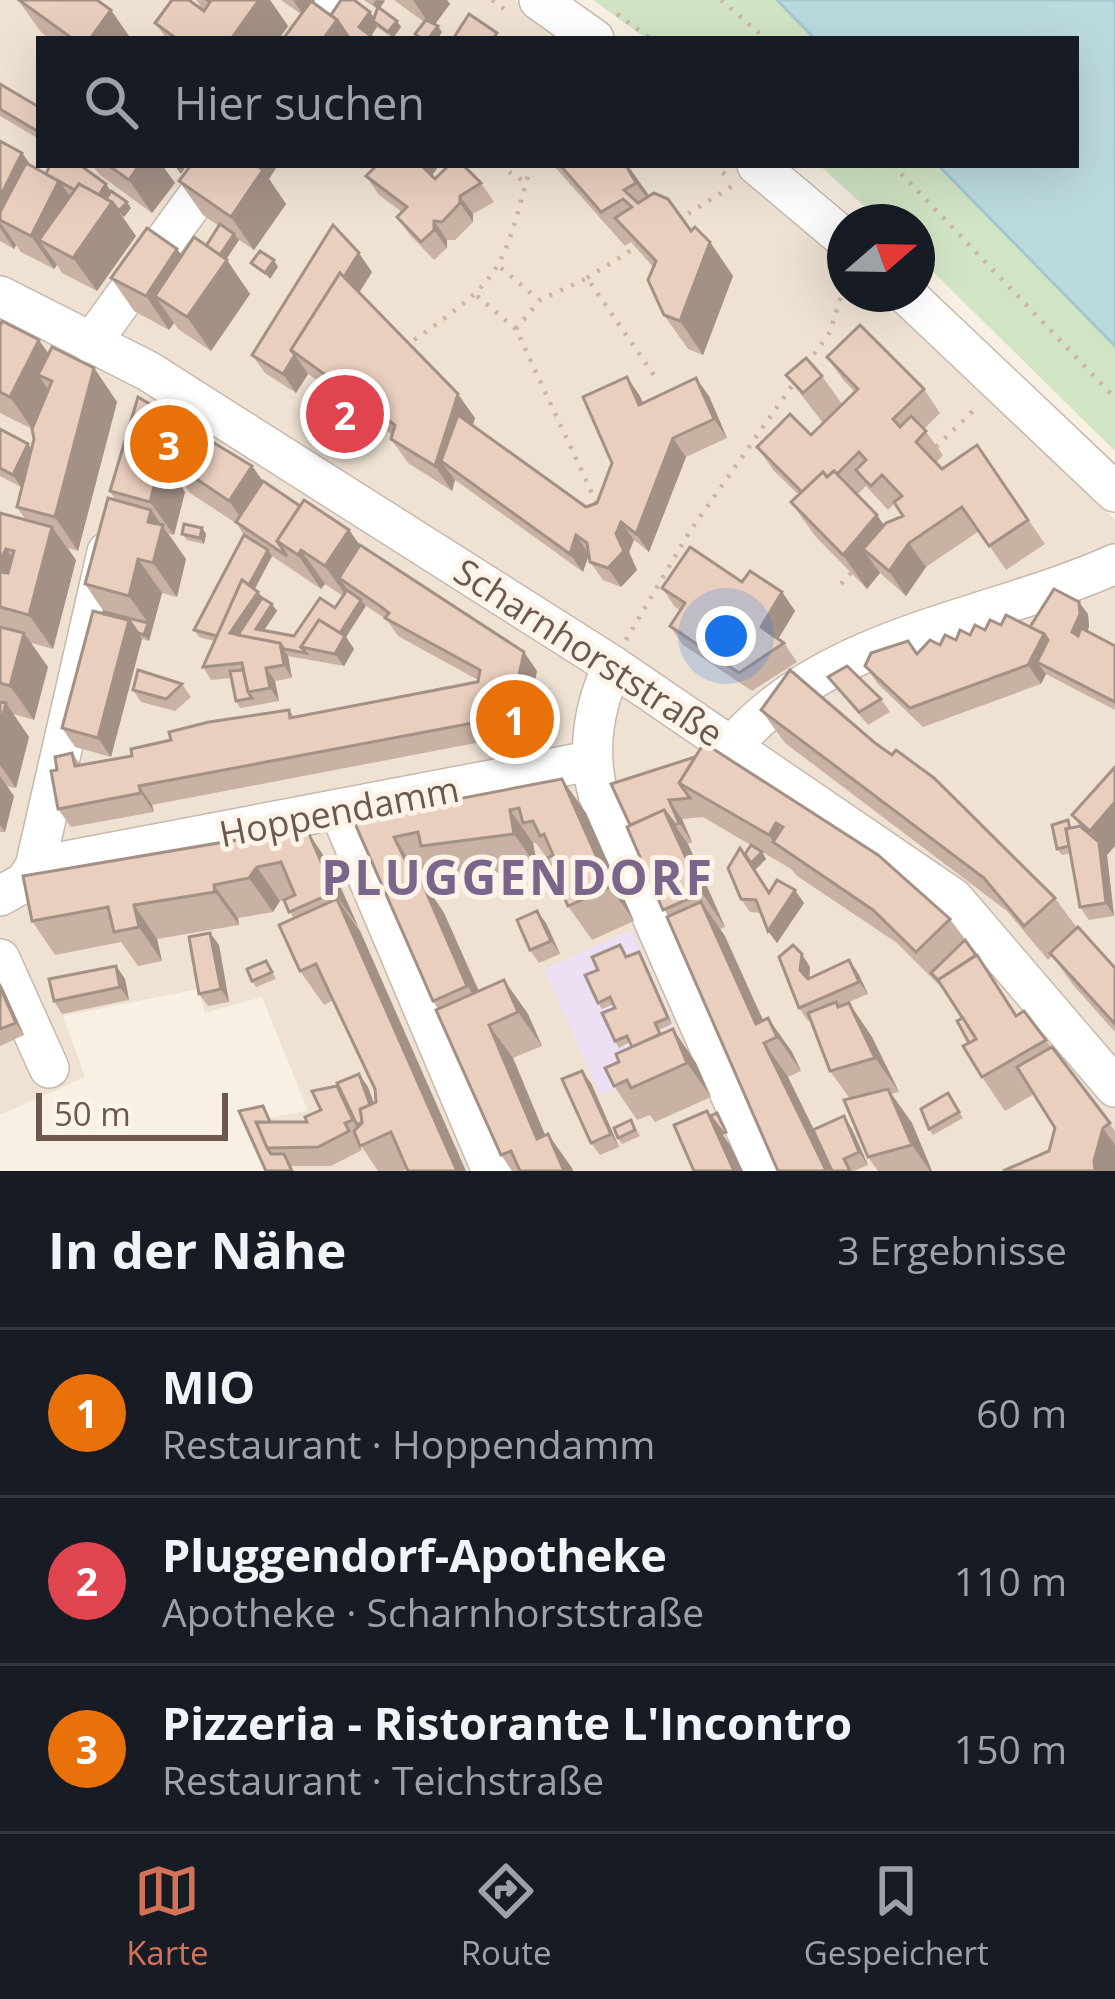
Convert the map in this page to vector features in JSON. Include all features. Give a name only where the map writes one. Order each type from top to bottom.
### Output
[{"type":"street","points":[[311,36],[336,0]]},
{"type":"street","points":[[539,0],[605,26]]},
{"type":"street","points":[[91,343],[218,168]]},
{"type":"street","points":[[747,174],[827,227]]},
{"type":"street","name":"Scharnhorststraße","points":[[0,296],[148,371],[614,666],[953,898],[1115,1087]]},
{"type":"street","points":[[925,312],[1115,492]]},
{"type":"street","points":[[139,412],[148,371]]},
{"type":"street","points":[[25,856],[118,504]]},
{"type":"street","points":[[733,745],[793,692],[836,665],[1115,564]]},
{"type":"street","points":[[614,666],[602,689],[590,761],[598,794],[764,1171]]},
{"type":"street","name":"Hoppendamm","points":[[0,896],[25,882],[25,856],[340,812],[590,761]]},
{"type":"street","points":[[340,812],[492,1171]]},
{"type":"street","points":[[0,959],[49,1068]]},
{"type":"path","points":[[721,0],[763,36]]},
{"type":"path","points":[[605,26],[640,36]]},
{"type":"path","points":[[504,168],[526,183]]},
{"type":"path","points":[[414,340],[477,296],[501,268],[530,168]]},
{"type":"path","points":[[895,168],[1115,398]]},
{"type":"path","points":[[677,221],[747,174]]},
{"type":"path","points":[[516,329],[540,300],[587,278],[651,237]]},
{"type":"path","points":[[501,268],[540,300]]},
{"type":"path","points":[[587,278],[658,381]]},
{"type":"path","points":[[477,296],[516,329],[601,513]]},
{"type":"path","points":[[614,666],[690,531],[830,332],[836,312]]},
{"type":"path","points":[[936,448],[1001,382]]},
{"type":"path","points":[[841,584],[851,573]]},
{"type":"shaded area","points":[[0,0],[515,0],[563,36],[36,36],[36,168],[738,168],[827,235],[827,312],[912,312],[1115,520],[1115,1064],[963,892],[0,289]]},
{"type":"shaded area","points":[[0,306],[86,350],[601,669],[942,902],[1115,1092],[1115,1171],[267,1171],[245,1122],[308,1111],[262,997],[205,1013],[198,989],[63,1016],[85,1077],[0,1115]]},
{"type":"shaded area","points":[[632,930],[674,1025],[661,1030],[675,1062],[600,1095],[544,969]]},
{"type":"green space","points":[[593,0],[777,0],[812,36],[643,36]]},
{"type":"green space","points":[[822,168],[941,168],[1115,346],[1115,451],[935,274],[935,204],[862,204]]},
{"type":"water","points":[[777,0],[1115,0],[1115,346],[941,168],[1079,168],[1079,36],[812,36]]},
{"type":"building","points":[[19,0],[97,0],[111,10],[92,36],[69,36]]},
{"type":"building","points":[[172,0],[189,0],[204,11],[207,0],[259,0],[233,36],[173,36],[155,23]]},
{"type":"building","points":[[341,0],[354,0],[370,12],[359,27],[371,36],[348,36],[331,15]]},
{"type":"building","points":[[311,1],[337,20],[328,36],[285,36]]},
{"type":"building","points":[[378,7],[397,21],[388,32],[373,21]]},
{"type":"building","points":[[469,14],[497,33],[495,36],[455,36]]},
{"type":"building","points":[[426,20],[438,26],[430,36],[415,34]]},
{"type":"building","points":[[0,84],[36,105],[36,130],[0,109]]},
{"type":"building","points":[[0,141],[22,153],[0,197]]},
{"type":"building","points":[[26,163],[59,181],[31,236],[0,220]]},
{"type":"building","points":[[49,168],[84,168],[106,184],[99,195],[79,184],[75,190],[46,174]]},
{"type":"building","points":[[112,168],[137,168],[129,180]]},
{"type":"building","points":[[189,168],[263,170],[231,217],[179,181]]},
{"type":"building","points":[[374,168],[424,168],[435,179],[446,168],[466,168],[481,183],[460,196],[460,203],[442,222],[434,221],[434,230],[421,242],[397,217],[407,207],[366,176]]},
{"type":"building","points":[[563,168],[628,168],[636,183],[624,190],[638,203],[654,193],[668,199],[691,231],[695,227],[710,242],[680,321],[664,315],[648,280],[656,261],[615,218],[632,207],[623,199],[601,212]]},
{"type":"building","points":[[79,184],[112,202],[73,258],[39,240]]},
{"type":"building","points":[[111,191],[127,202],[119,211],[106,199]]},
{"type":"building","points":[[220,224],[234,234],[220,255],[206,246]]},
{"type":"building","points":[[333,225],[359,253],[344,277],[340,273],[291,350],[295,355],[283,374],[252,355]]},
{"type":"building","points":[[147,228],[177,249],[146,296],[111,278]]},
{"type":"building","points":[[194,237],[227,260],[187,317],[155,296]]},
{"type":"building","points":[[260,251],[274,260],[265,273],[251,263]]},
{"type":"building","points":[[340,273],[458,394],[435,466],[391,439],[395,425],[370,407],[360,420],[315,392],[327,376],[291,350]]},
{"type":"building","points":[[2,321],[39,340],[10,397],[0,392]]},
{"type":"building","points":[[860,325],[924,389],[893,419],[900,427],[911,416],[926,431],[916,442],[942,469],[977,445],[1028,520],[989,546],[962,507],[909,543],[889,571],[863,549],[886,523],[903,516],[894,502],[902,496],[882,475],[871,486],[865,480],[856,470],[866,460],[859,452],[837,474],[834,471],[827,477],[823,472],[802,492],[757,447],[790,414],[811,435],[858,389],[827,357]]},
{"type":"building","points":[[52,347],[94,368],[55,517],[17,507],[34,439],[32,429],[52,381],[38,375]]},
{"type":"building","points":[[806,358],[822,376],[803,393],[786,375]]},
{"type":"building","points":[[627,377],[639,405],[696,378],[714,419],[673,438],[636,534],[621,522],[616,534],[624,551],[608,568],[590,562],[587,543],[576,535],[570,554],[441,461],[458,415],[586,507],[597,503],[612,463],[583,397]]},
{"type":"building","points":[[138,397],[252,466],[229,501],[154,446],[152,456],[161,458],[150,502],[110,491]]},
{"type":"building","points":[[0,429],[28,444],[13,475],[0,468]]},
{"type":"building","points":[[834,471],[877,515],[843,555],[791,502],[823,472],[827,477]]},
{"type":"building","points":[[263,481],[300,506],[277,541],[287,556],[236,522]]},
{"type":"building","points":[[108,498],[151,510],[148,522],[163,525],[153,563],[138,559],[129,596],[85,584]]},
{"type":"building","points":[[304,500],[349,530],[325,566],[277,541]]},
{"type":"building","points":[[0,513],[52,527],[29,615],[0,607],[0,572],[8,573],[14,551],[6,549],[0,561]]},
{"type":"building","points":[[184,524],[202,528],[200,538],[182,534]]},
{"type":"building","points":[[244,535],[268,550],[249,585],[242,580],[217,636],[194,630]]},
{"type":"building","points":[[360,545],[524,652],[510,716],[139,786],[141,793],[58,809],[51,771],[57,770],[55,757],[72,753],[75,766],[132,756],[131,749],[171,740],[169,732],[209,722],[289,710],[290,718],[478,682],[480,670],[385,618],[389,613],[339,578]]},
{"type":"building","points":[[690,547],[742,582],[750,571],[782,592],[761,627],[784,643],[739,673],[670,626],[685,603],[662,588]]},
{"type":"building","points":[[242,580],[258,592],[230,633],[280,643],[284,665],[266,668],[270,688],[248,692],[242,663],[203,667]]},
{"type":"building","points":[[1054,589],[1079,602],[1080,614],[1072,632],[1078,636],[1081,628],[1115,646],[1115,702],[1037,662],[1048,640],[1030,627]]},
{"type":"building","points":[[347,590],[361,600],[340,633],[319,620],[301,647],[306,653],[238,635],[262,598],[272,604],[256,629],[294,636],[320,598],[335,608]]},
{"type":"building","points":[[93,611],[129,620],[98,738],[62,728]]},
{"type":"building","points":[[104,612],[148,623],[144,635],[129,620]]},
{"type":"building","points":[[1006,615],[1044,634],[1028,665],[910,708],[865,666],[871,653],[908,641],[917,654],[930,640],[940,645],[945,635],[956,640],[960,630],[970,635],[975,625],[985,630],[990,620],[1001,625]]},
{"type":"building","points":[[319,620],[345,636],[335,654],[301,647]]},
{"type":"building","points":[[0,627],[24,633],[10,686],[0,683]]},
{"type":"building","points":[[847,666],[881,699],[859,712],[828,677]]},
{"type":"building","points":[[138,670],[182,684],[166,699],[133,690]]},
{"type":"building","points":[[243,670],[252,698],[236,701],[230,671]]},
{"type":"building","points":[[790,670],[875,743],[892,755],[896,750],[934,778],[1055,898],[1024,926],[984,878],[761,710]]},
{"type":"building","points":[[704,743],[878,855],[950,919],[916,952],[873,910],[773,842],[783,827],[776,823],[769,835],[679,783]]},
{"type":"building","points":[[695,757],[679,783],[690,798],[669,800],[679,823],[675,825],[664,810],[630,825],[611,784]]},
{"type":"building","points":[[1115,767],[1115,802],[1090,831],[1072,815]]},
{"type":"building","points":[[562,779],[610,887],[568,906],[547,858],[553,855],[544,834],[540,836],[533,821],[523,823],[519,808],[510,810],[514,834],[421,846],[418,832],[394,837],[416,882],[421,880],[467,986],[433,1001],[353,819]]},
{"type":"building","points":[[664,810],[702,893],[663,910],[627,827]]},
{"type":"building","points":[[1068,820],[1069,846],[1057,849],[1052,825]]},
{"type":"building","points":[[1080,826],[1099,842],[1106,903],[1080,907],[1066,829]]},
{"type":"building","points":[[301,829],[309,834],[334,892],[289,912],[284,900],[295,895],[281,862],[257,867],[249,878],[214,885],[215,892],[134,905],[139,927],[114,932],[108,907],[32,921],[23,876]]},
{"type":"building","points":[[751,845],[762,852],[751,863],[745,854]]},
{"type":"building","points":[[740,848],[769,893],[777,880],[795,890],[768,931],[756,900],[741,899],[728,868]]},
{"type":"building","points":[[337,899],[457,1171],[408,1171],[391,1132],[360,1146],[354,1131],[362,1123],[360,1109],[376,1102],[375,1089],[316,964],[300,971],[279,925]]},
{"type":"building","points":[[701,902],[756,1024],[768,1018],[777,1037],[764,1043],[826,1170],[778,1171],[667,917]]},
{"type":"building","points":[[537,911],[551,941],[530,950],[517,920]]},
{"type":"building","points":[[1078,927],[1115,968],[1115,1024],[1050,953]]},
{"type":"building","points":[[210,933],[221,989],[199,994],[189,937]]},
{"type":"building","points":[[965,940],[976,955],[938,980],[931,973]]},
{"type":"building","points":[[620,945],[626,957],[639,952],[668,1018],[655,1023],[660,1034],[632,1047],[627,1036],[615,1041],[602,1013],[615,1008],[610,997],[598,1003],[585,975],[598,970],[592,957]]},
{"type":"building","points":[[793,945],[802,954],[800,970],[808,979],[849,960],[859,982],[799,1008],[779,957]]},
{"type":"building","points":[[977,955],[1016,1016],[1024,1011],[1046,1040],[982,1077],[963,1046],[976,1039],[938,980]]},
{"type":"building","points":[[266,961],[272,972],[252,981],[247,969]]},
{"type":"building","points":[[116,966],[120,987],[54,1001],[49,979]]},
{"type":"building","points":[[504,980],[518,1012],[489,1025],[537,1139],[548,1134],[564,1171],[520,1171],[511,1151],[501,1155],[436,1010]]},
{"type":"building","points":[[0,987],[16,1023],[0,1029]]},
{"type":"building","points":[[836,1002],[838,1007],[849,1003],[875,1058],[830,1071],[808,1013]]},
{"type":"building","points":[[963,1018],[976,1039],[969,1043],[957,1021]]},
{"type":"building","points":[[673,1029],[687,1063],[631,1088],[627,1080],[614,1086],[605,1068],[619,1062],[616,1054]]},
{"type":"building","points":[[1052,1047],[1110,1123],[1103,1128],[1095,1171],[1003,1171],[1049,1151],[1055,1128],[1017,1067]]},
{"type":"building","points":[[582,1071],[611,1134],[591,1143],[562,1079]]},
{"type":"building","points":[[359,1074],[370,1105],[360,1109],[362,1122],[357,1125],[337,1083]]},
{"type":"building","points":[[337,1086],[353,1120],[345,1123],[349,1131],[318,1147],[267,1148],[256,1122],[307,1122],[305,1117],[321,1110],[312,1091]]},
{"type":"building","points":[[888,1089],[912,1145],[868,1157],[844,1100]]},
{"type":"building","points":[[948,1093],[959,1112],[929,1129],[921,1109]]},
{"type":"building","points":[[263,1106],[270,1122],[256,1122],[267,1148],[271,1154],[284,1154],[292,1171],[266,1171],[239,1111]]},
{"type":"building","points":[[707,1111],[734,1171],[694,1171],[674,1125]]},
{"type":"building","points":[[717,1113],[726,1132],[710,1116]]},
{"type":"building","points":[[844,1116],[859,1152],[844,1159],[850,1171],[832,1171],[813,1130]]},
{"type":"building","points":[[631,1120],[635,1130],[618,1138],[614,1128]]},
{"type":"place","name":"Pluggendorf-Apotheke","points":[[345,414]]},
{"type":"place","name":"Pizzeria - Ristorante L'Incontro","points":[[169,444]]},
{"type":"place","name":"MIO","points":[[515,719]]},
{"type":"district","name":"PLUGGENDORF","points":[[518,876]]}]
